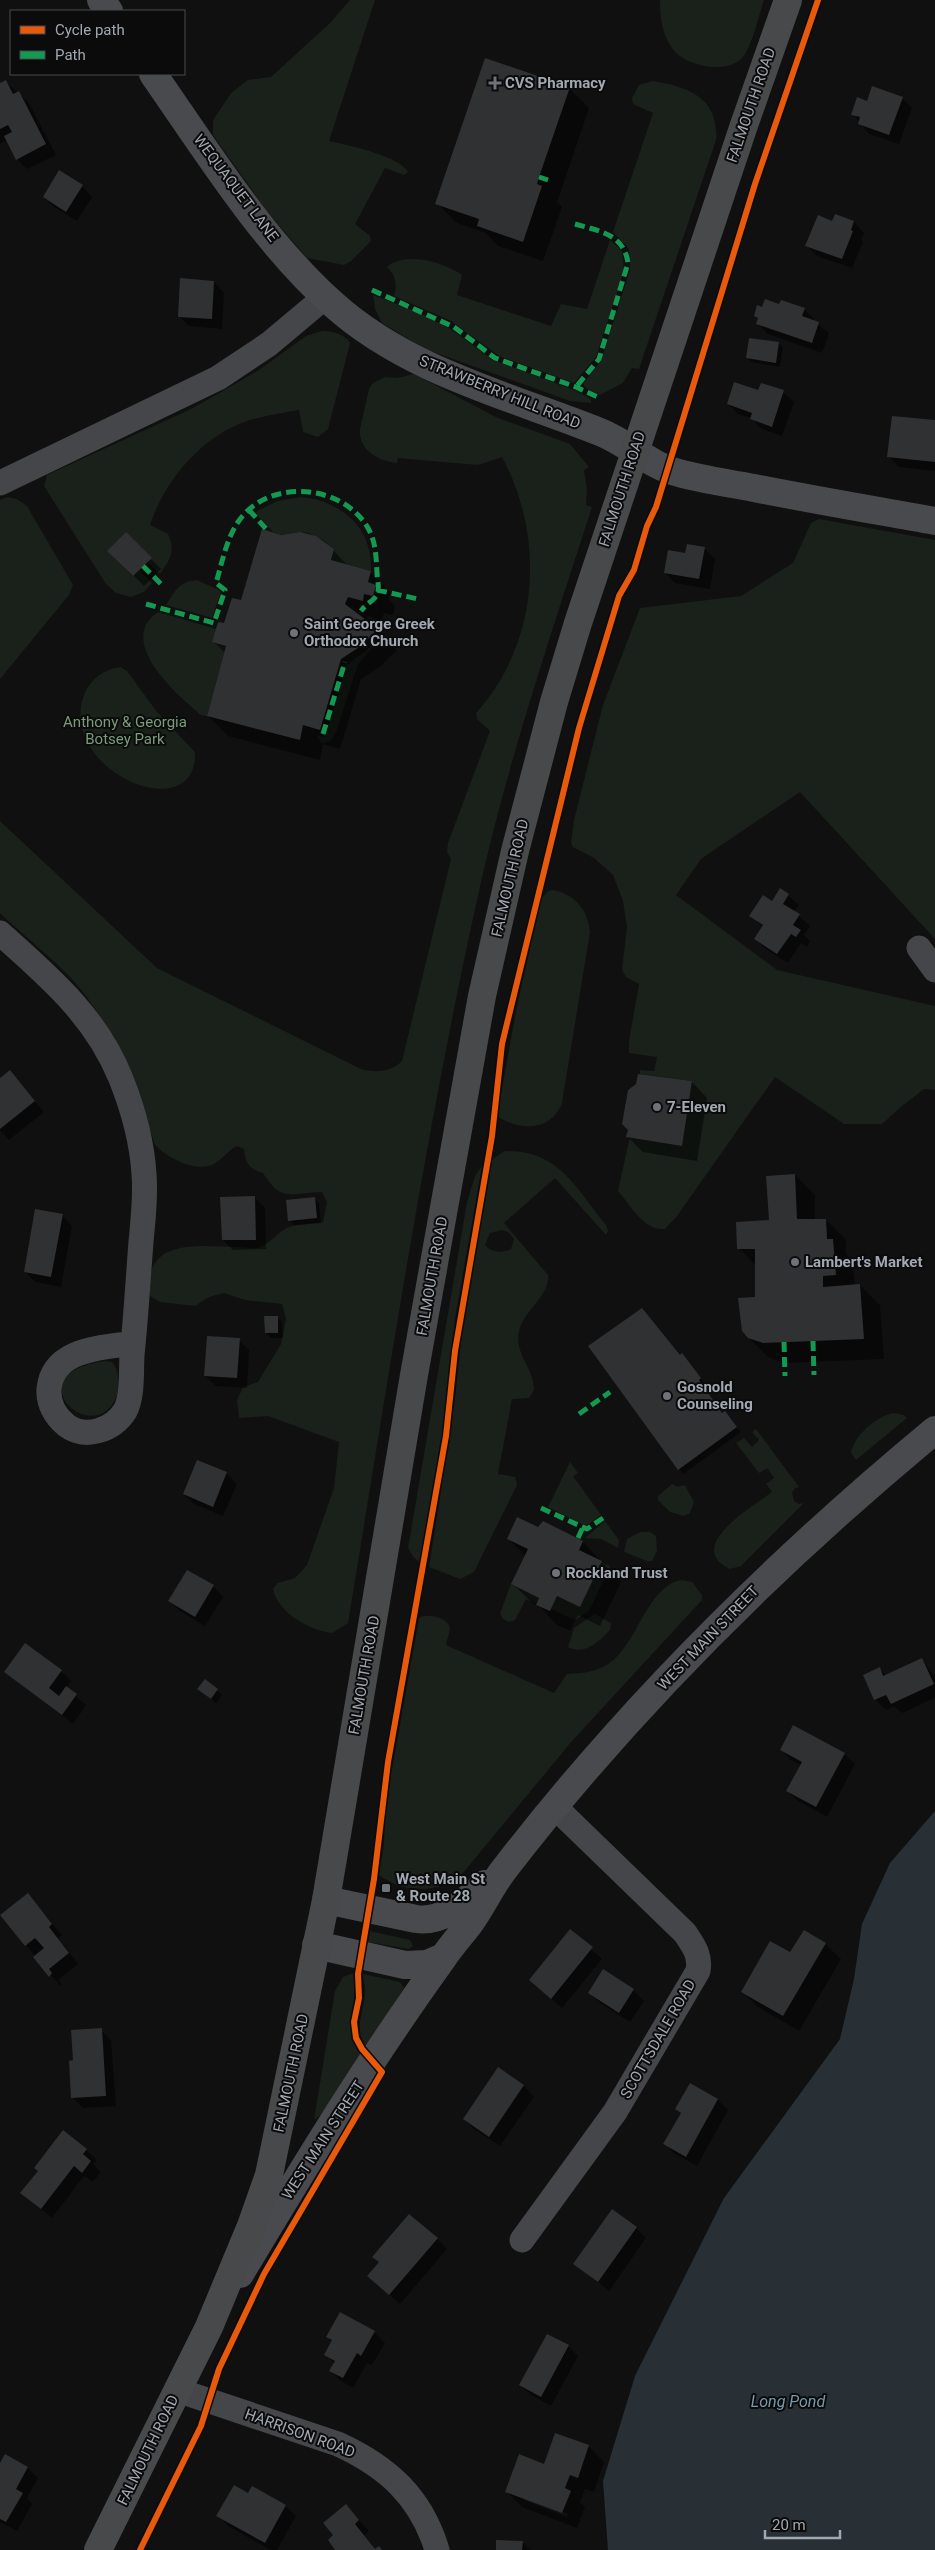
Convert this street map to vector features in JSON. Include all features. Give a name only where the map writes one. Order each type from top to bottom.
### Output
[{"type":"main road","name":"FALMOUTH ROAD","points":[[98,2550],[209,2327],[251,2226],[268,2175],[299,2036],[326,1900],[414,1375],[482,996],[515,851],[554,702],[633,452],[659,383],[743,128],[788,0]]},
{"type":"main road","name":"WEQUAQUET LANE","points":[[154,75],[238,195],[283,252],[325,297]]},
{"type":"main road","name":"STRAWBERRY HILL ROAD","points":[[325,297],[367,330],[416,359],[475,386],[603,433],[633,452],[668,470],[689,476],[935,521]]},
{"type":"main road","name":"WEST MAIN STREET","points":[[209,2327],[272,2220],[443,1957],[470,1922],[504,1869],[554,1807],[645,1702],[737,1607],[854,1498],[935,1430]]},
{"type":"main road","name":"WEST MAIN STREET","points":[[326,1900],[428,1920],[444,1915],[459,1906],[504,1869]]},
{"type":"main road","points":[[316,1945],[405,1965],[427,1964],[443,1957]]},
{"type":"street","points":[[0,483],[218,378],[269,344],[325,297]]},
{"type":"street","points":[[0,932],[62,988],[79,1008],[121,1079],[137,1131],[144,1175],[133,1343]]},
{"type":"street","points":[[920,948],[935,970]]},
{"type":"street","name":"SCOTTSDALE ROAD","points":[[522,2240],[615,2112],[698,1971],[700,1962],[685,1933],[554,1807]]},
{"type":"street","name":"HARRISON ROAD","points":[[177,2390],[338,2444],[364,2456],[409,2494],[422,2511],[437,2550]]},
{"type":"green space","points":[[350,0],[375,0],[329,141],[384,156],[403,166],[408,172],[404,175],[385,168],[355,224],[370,236],[371,241],[351,261],[344,265],[307,258],[266,210],[213,135],[213,120],[231,93],[248,80],[271,77],[330,23]]},
{"type":"green space","points":[[660,0],[764,0],[746,53],[735,63],[716,67],[695,64],[686,60],[672,48],[662,25]]},
{"type":"green space","points":[[653,81],[690,91],[707,104],[716,126],[716,140],[639,369],[632,368],[623,383],[600,395],[586,388],[583,384],[601,361],[630,270],[629,249],[613,232],[653,113],[633,104],[632,98],[639,85]]},
{"type":"green space","points":[[610,240],[622,251],[624,271],[596,357],[574,383],[499,356],[451,321],[394,296],[395,280],[387,267],[395,262],[414,259],[445,266],[462,275],[457,295],[551,326],[561,304],[587,309]]},
{"type":"green space","points":[[373,295],[420,313],[452,330],[493,360],[574,390],[591,399],[591,403],[570,401],[428,350],[382,323],[375,309]]},
{"type":"green space","points":[[321,331],[341,335],[350,343],[328,429],[318,437],[303,432],[299,410],[246,421],[209,441],[173,479],[156,509],[150,525],[168,534],[172,546],[171,555],[160,574],[147,562],[108,551],[132,576],[139,570],[152,583],[144,592],[131,597],[116,593],[106,584],[44,486],[47,475],[193,408],[259,370],[306,336]]},
{"type":"green space","points":[[414,374],[498,418],[570,444],[589,467],[584,470],[587,489],[586,505],[592,507],[518,740],[481,882],[461,974],[426,1159],[348,1623],[332,1633],[314,1628],[296,1619],[281,1606],[273,1589],[278,1583],[295,1578],[307,1565],[334,1488],[339,1442],[268,1416],[239,1418],[237,1400],[243,1387],[258,1382],[281,1344],[286,1319],[282,1304],[245,1300],[224,1293],[209,1297],[195,1306],[160,1302],[150,1296],[150,1277],[155,1263],[164,1254],[176,1249],[190,1247],[257,1248],[266,1244],[289,1227],[323,1222],[327,1202],[322,1192],[288,1194],[276,1189],[263,1173],[251,1168],[247,1162],[244,1149],[237,1146],[212,1165],[197,1167],[173,1158],[155,1145],[121,1057],[111,1036],[86,996],[54,961],[0,913],[0,821],[157,968],[361,1069],[383,1071],[398,1065],[402,1061],[451,859],[447,852],[448,843],[490,731],[477,719],[476,713],[497,685],[513,655],[524,623],[529,590],[530,556],[525,522],[516,489],[502,457],[478,465],[398,458],[397,463],[376,457],[362,443],[360,429],[369,389],[373,383],[385,377],[397,378]]},
{"type":"green space","points":[[7,497],[17,499],[27,506],[73,585],[69,595],[0,679],[0,500]]},
{"type":"green space","points":[[301,497],[330,504],[352,519],[361,530],[367,542],[371,571],[331,560],[334,549],[323,540],[309,533],[300,532],[281,535],[273,532],[256,514],[257,511],[278,501]]},
{"type":"green space","points":[[819,519],[935,540],[935,939],[800,792],[701,859],[676,895],[777,970],[935,1006],[935,1090],[924,1089],[882,1124],[844,1124],[775,1077],[677,1216],[665,1229],[657,1229],[644,1222],[618,1191],[628,1145],[630,1138],[682,1146],[692,1081],[640,1074],[640,1070],[654,1071],[657,1057],[629,1053],[629,1041],[639,984],[626,977],[622,970],[627,927],[623,901],[613,875],[594,858],[573,847],[571,843],[574,820],[603,705],[640,608],[741,596],[793,563],[811,523]]},
{"type":"green space","points":[[197,580],[221,591],[212,618],[166,605],[181,585]]},
{"type":"green space","points":[[158,612],[216,629],[212,642],[226,646],[207,716],[201,715],[178,695],[154,667],[146,652],[143,638],[147,624]]},
{"type":"green space","points":[[383,632],[383,636],[358,664],[336,732],[331,741],[322,743],[317,736],[325,737],[347,665],[367,650]]},
{"type":"green space","name":"Anthony & Georgia Botsey Park","points":[[121,667],[127,671],[157,712],[195,752],[190,775],[175,787],[154,788],[130,781],[108,767],[90,747],[81,722],[84,695],[90,684],[98,676],[109,670]]},
{"type":"green space","points":[[553,890],[568,895],[579,904],[589,924],[590,932],[562,1103],[557,1112],[542,1124],[524,1126],[506,1121],[497,1116],[517,1006],[541,899],[548,891]]},
{"type":"green space","points":[[505,1151],[523,1152],[552,1164],[575,1185],[606,1225],[608,1231],[606,1235],[555,1178],[504,1223],[548,1275],[548,1283],[526,1316],[519,1331],[519,1347],[531,1375],[534,1390],[529,1398],[512,1399],[498,1474],[515,1477],[517,1485],[474,1572],[460,1579],[429,1567],[454,1407],[462,1333],[491,1160]],"holes":[[[502,1230],[508,1232],[514,1239],[511,1249],[497,1252],[485,1245],[490,1233]]]},
{"type":"green space","points":[[482,1166],[455,1319],[443,1433],[421,1563],[414,1558],[408,1548],[467,1202],[475,1176]]},
{"type":"green space","points":[[106,1361],[112,1362],[116,1369],[119,1382],[117,1395],[107,1411],[93,1416],[79,1413],[68,1404],[62,1392],[64,1380],[78,1368]]},
{"type":"green space","points":[[894,1413],[904,1415],[907,1418],[856,1460],[851,1453],[856,1440],[873,1422]]},
{"type":"green space","points":[[756,1429],[799,1487],[795,1488],[792,1493],[794,1501],[799,1504],[804,1503],[741,1566],[730,1569],[718,1560],[714,1549],[718,1538],[738,1517],[772,1492],[766,1484],[774,1478],[767,1468],[759,1473],[736,1443],[744,1438],[752,1447],[759,1440],[752,1432]]},
{"type":"green space","points":[[570,1462],[578,1473],[573,1476],[601,1515],[586,1526],[548,1507]]},
{"type":"green space","points":[[672,1484],[677,1487],[685,1485],[694,1502],[690,1513],[684,1516],[670,1512],[658,1500],[658,1496]]},
{"type":"green space","points":[[605,1521],[619,1540],[618,1548],[601,1539],[585,1538]]},
{"type":"green space","points":[[640,1532],[650,1532],[656,1536],[657,1551],[652,1561],[647,1561],[624,1552],[627,1539]]},
{"type":"green space","points":[[601,1562],[610,1566],[589,1611],[575,1620],[551,1609],[557,1596],[580,1607]]},
{"type":"green space","points":[[682,1580],[692,1582],[702,1595],[702,1600],[572,1741],[463,1873],[444,1885],[422,1889],[399,1886],[379,1875],[384,1844],[385,1809],[419,1618],[431,1616],[447,1622],[450,1629],[446,1645],[554,1693],[567,1674],[596,1670],[616,1658],[659,1593],[670,1584]]},
{"type":"green space","points":[[511,1584],[539,1598],[536,1604],[526,1599],[515,1620],[509,1622],[503,1619],[500,1613]]},
{"type":"green space","points":[[595,1614],[611,1623],[610,1630],[597,1643],[591,1646],[580,1650],[568,1647],[574,1628]]},
{"type":"green space","points":[[370,1931],[410,1940],[413,1946],[409,1949],[368,1942]]},
{"type":"green space","points":[[353,1973],[354,1998],[351,2035],[356,2048],[361,2054],[322,2114],[314,2120],[335,1991],[343,1977]]},
{"type":"green space","points":[[363,1974],[400,1982],[404,1988],[366,2046],[360,2034],[360,2021],[365,1992]]},
{"type":"water","name":"Long Pond","points":[[935,1811],[935,2550],[608,2550],[603,2481],[635,2376],[724,2198],[840,2039],[854,1979],[862,1924],[890,1863]]},
{"type":"building","name":"CVS Pharmacy","points":[[485,58],[570,87],[539,177],[537,184],[542,186],[523,242],[477,226],[479,219],[435,204]]},
{"type":"building","points":[[6,80],[13,94],[19,91],[46,144],[16,160],[4,136],[12,132],[8,125],[0,129],[0,83]]},
{"type":"building","points":[[872,86],[903,97],[889,135],[858,124],[860,117],[851,115],[857,97],[867,101]]},
{"type":"building","points":[[59,170],[83,185],[66,212],[43,197]]},
{"type":"building","points":[[835,214],[854,221],[851,230],[853,231],[842,259],[805,246],[818,215],[832,221]]},
{"type":"building","points":[[180,278],[214,281],[212,319],[178,317]]},
{"type":"building","points":[[765,299],[779,304],[781,300],[805,308],[802,316],[819,322],[812,343],[756,324],[758,318],[754,316],[757,305],[762,307]]},
{"type":"building","points":[[749,338],[779,342],[776,363],[746,358]]},
{"type":"building","points":[[734,382],[758,390],[761,383],[784,390],[772,427],[750,419],[752,413],[727,404]]},
{"type":"building","points":[[892,416],[935,420],[935,462],[887,457]]},
{"type":"building","name":"Saint George Greek Orthodox Church","points":[[262,529],[281,535],[300,532],[316,536],[334,549],[331,560],[371,571],[368,582],[376,585],[373,596],[364,594],[363,601],[348,597],[345,604],[378,629],[361,646],[341,659],[320,730],[303,725],[300,740],[207,716],[226,646],[212,642],[218,622],[224,623],[232,598],[241,600]]},
{"type":"building","points":[[126,532],[152,558],[133,576],[107,551]]},
{"type":"building","points":[[687,544],[705,547],[699,579],[664,573],[668,550],[685,553]]},
{"type":"building","points":[[780,888],[789,894],[783,904],[800,914],[793,925],[801,930],[796,937],[791,934],[777,954],[754,939],[763,925],[749,916],[763,895],[772,901]]},
{"type":"building","points":[[10,1070],[35,1101],[0,1129],[0,1078]]},
{"type":"building","name":"7-Eleven","points":[[638,1074],[692,1081],[682,1146],[626,1137],[628,1130],[622,1124],[628,1090],[636,1084]]},
{"type":"building","name":"Lambert's Market","points":[[795,1174],[797,1219],[826,1219],[827,1239],[833,1239],[836,1275],[823,1276],[823,1287],[860,1284],[864,1339],[763,1343],[748,1338],[742,1331],[738,1298],[755,1297],[755,1249],[737,1249],[736,1222],[769,1220],[766,1176]]},
{"type":"building","points":[[255,1196],[256,1240],[222,1240],[220,1197]]},
{"type":"building","points":[[315,1197],[317,1218],[288,1221],[286,1200]]},
{"type":"building","points":[[35,1209],[63,1214],[51,1277],[24,1272]]},
{"type":"building","name":"Gosnold Counseling","points":[[642,1308],[680,1355],[682,1353],[701,1378],[699,1380],[722,1413],[725,1411],[737,1427],[678,1470],[588,1346]]},
{"type":"building","points":[[264,1316],[278,1316],[278,1333],[265,1333]]},
{"type":"building","points":[[207,1336],[240,1338],[237,1378],[204,1376]]},
{"type":"building","points":[[197,1460],[227,1472],[213,1507],[183,1494]]},
{"type":"building","name":"Rockland Trust","points":[[517,1517],[538,1527],[543,1521],[583,1541],[579,1550],[602,1561],[580,1607],[557,1596],[550,1611],[536,1605],[539,1598],[511,1584],[528,1549],[507,1539]]},
{"type":"building","points":[[187,1570],[214,1585],[195,1617],[168,1601]]},
{"type":"building","points":[[25,1643],[62,1670],[49,1688],[59,1696],[66,1686],[77,1694],[62,1715],[4,1672]]},
{"type":"building","points":[[922,1658],[934,1684],[891,1704],[886,1695],[874,1700],[863,1675],[880,1667],[883,1676]]},
{"type":"building","points":[[205,1679],[218,1689],[211,1699],[197,1689]]},
{"type":"building","points":[[793,1725],[845,1753],[816,1807],[786,1791],[802,1762],[780,1750]]},
{"type":"building","points":[[28,1893],[52,1924],[49,1927],[69,1953],[49,1969],[52,1973],[49,1977],[33,1957],[44,1948],[35,1938],[25,1946],[0,1915]]},
{"type":"building","points":[[570,1929],[593,1947],[551,1999],[529,1980]]},
{"type":"building","points":[[804,1930],[826,1943],[783,2016],[741,1992],[770,1941],[790,1952]]},
{"type":"building","points":[[603,1969],[634,1989],[619,2013],[588,1993]]},
{"type":"building","points":[[102,2028],[106,2096],[71,2098],[69,2061],[73,2060],[71,2030]]},
{"type":"building","points":[[498,2067],[524,2085],[489,2137],[463,2119]]},
{"type":"building","points":[[690,2083],[718,2099],[686,2157],[663,2144],[681,2113],[675,2109]]},
{"type":"building","points":[[63,2130],[87,2149],[83,2154],[91,2161],[82,2173],[74,2166],[41,2209],[20,2193],[38,2171],[34,2168]]},
{"type":"building","points":[[612,2209],[637,2227],[598,2282],[573,2264]]},
{"type":"building","points":[[409,2214],[438,2238],[389,2295],[367,2276],[379,2262],[372,2257]]},
{"type":"building","points":[[340,2312],[375,2331],[361,2356],[357,2353],[343,2378],[329,2371],[335,2361],[324,2355],[332,2340],[326,2337]]},
{"type":"building","points":[[547,2334],[569,2345],[541,2397],[519,2385]]},
{"type":"building","points":[[555,2433],[589,2445],[578,2478],[570,2475],[565,2488],[571,2491],[562,2513],[505,2492],[519,2454],[544,2464]]},
{"type":"building","points":[[5,2454],[28,2467],[16,2489],[23,2493],[6,2522],[0,2519],[0,2463]]},
{"type":"building","points":[[234,2485],[248,2493],[252,2486],[286,2505],[265,2543],[216,2516]]},
{"type":"building","points":[[346,2504],[359,2520],[355,2524],[375,2549],[379,2546],[382,2550],[335,2550],[328,2540],[333,2535],[323,2523]]},
{"type":"building","points":[[496,2540],[523,2541],[522,2550],[496,2550]]},
{"type":"marked path","points":[[539,177],[548,180]]},
{"type":"marked path","points":[[575,224],[609,235],[616,240],[626,253],[628,263],[599,359],[576,387]]},
{"type":"marked path","points":[[372,290],[454,327],[495,358],[576,387],[600,398]]},
{"type":"marked path","points":[[146,604],[214,623],[225,590],[216,583],[227,544],[238,522],[251,508],[267,498],[285,493],[304,492],[323,495],[341,502],[356,513],[371,533],[375,550],[378,590],[376,597],[361,611]]},
{"type":"marked path","points":[[249,510],[268,531]]},
{"type":"marked path","points":[[143,566],[164,587]]},
{"type":"marked path","points":[[377,590],[418,599]]},
{"type":"marked path","points":[[323,734],[345,662]]},
{"type":"marked path","points":[[813,1341],[814,1375]]},
{"type":"marked path","points":[[784,1342],[785,1376]]},
{"type":"marked path","points":[[579,1414],[610,1392]]},
{"type":"marked path","points":[[541,1508],[587,1529],[606,1516]]},
{"type":"marked path","points":[[578,1538],[583,1527]]},
{"type":"cycle path","points":[[140,2550],[201,2426],[219,2369],[264,2274],[382,2072],[362,2049],[356,2038],[354,2022],[359,1998],[358,1974],[374,1879],[388,1762],[446,1436],[455,1351],[492,1136],[502,1044],[579,728],[619,596],[634,570],[647,526],[656,507],[755,184],[818,0]]},
{"type":"place","name":"CVS Pharmacy","points":[[495,83]]},
{"type":"place","name":"Saint George Greek Orthodox Church","points":[[294,633]]},
{"type":"place","name":"7-Eleven","points":[[657,1107]]},
{"type":"place","name":"Lambert's Market","points":[[795,1262]]},
{"type":"place","name":"Gosnold Counseling","points":[[667,1396]]},
{"type":"place","name":"Rockland Trust","points":[[556,1573]]},
{"type":"place","name":"West Main St & Route 28","points":[[386,1888]]}]
